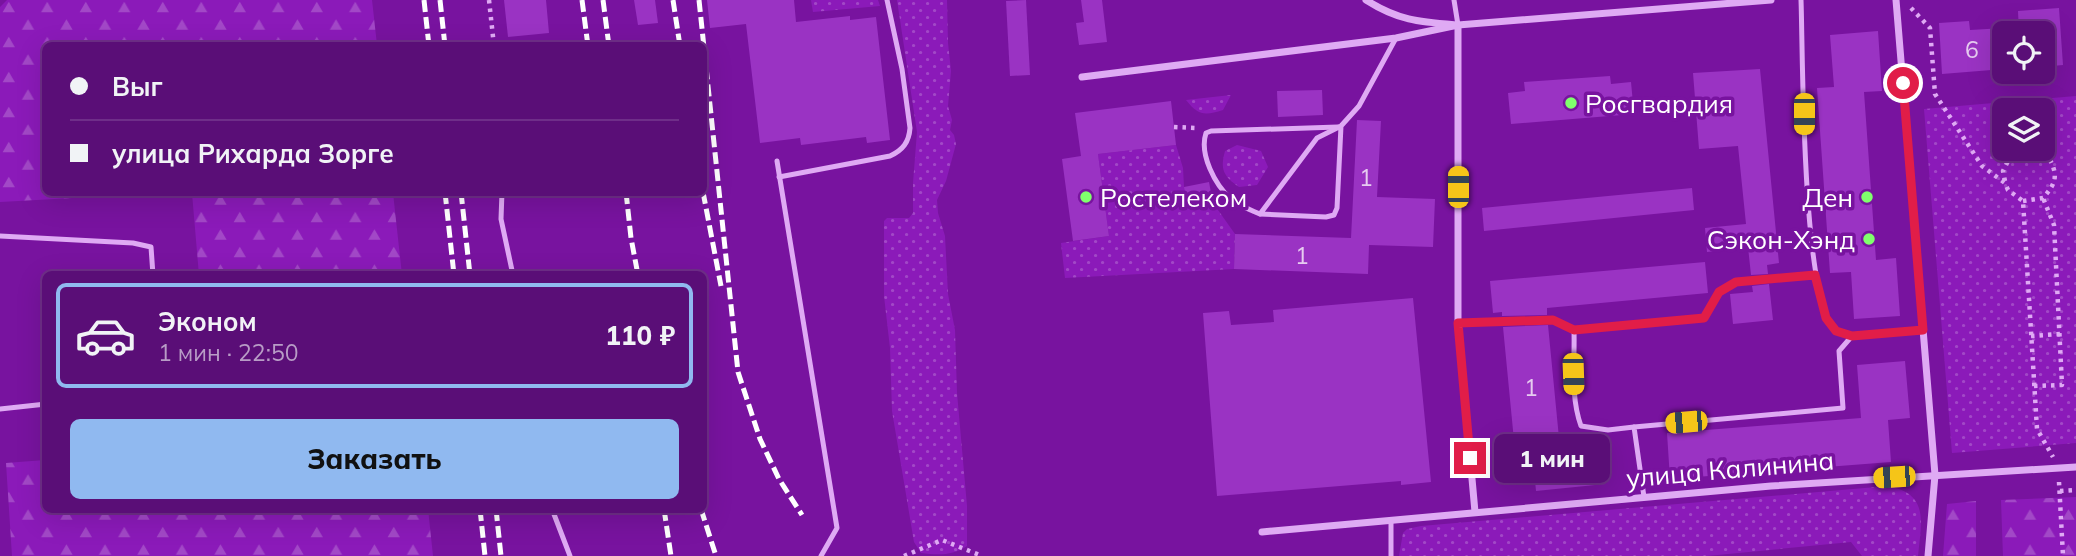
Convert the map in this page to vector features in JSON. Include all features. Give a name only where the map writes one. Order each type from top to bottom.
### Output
[{"type":"street","points":[[1366,0],[1384,12],[1410,21],[1458,25]]},
{"type":"street","points":[[1082,77],[1396,38],[1458,25],[1771,0]]},
{"type":"street","points":[[1896,0],[1935,475],[1928,556]]},
{"type":"street","points":[[1458,25],[1458,323],[1475,512]]},
{"type":"street","name":"улица Калинина","points":[[1262,532],[1644,497],[2076,467]]},
{"type":"lane","points":[[779,177],[890,156],[905,146],[910,128],[902,69],[887,0]]},
{"type":"lane","points":[[1454,0],[1458,25]]},
{"type":"lane","points":[[1801,0],[1804,137],[1815,275],[1826,318],[1836,331],[1852,336],[1923,330]]},
{"type":"lane","points":[[1261,214],[1317,138],[1341,126],[1359,106],[1396,38]]},
{"type":"lane","points":[[1341,126],[1334,215],[1261,214],[1230,199],[1215,178],[1207,159],[1204,139],[1211,131],[1341,126]]},
{"type":"lane","points":[[777,161],[837,528],[821,556]]},
{"type":"lane","points":[[502,196],[501,219],[512,271]]},
{"type":"lane","points":[[0,236],[133,243],[151,247],[153,271]]},
{"type":"lane","points":[[1458,323],[1553,320],[1574,330],[1704,318],[1719,292],[1736,282],[1815,275]]},
{"type":"lane","points":[[1574,330],[1575,410],[1581,426],[1608,429],[1843,408],[1839,351],[1852,336]]},
{"type":"lane","points":[[0,409],[42,404]]},
{"type":"lane","points":[[1634,427],[1644,497]]},
{"type":"lane","points":[[554,513],[570,556]]},
{"type":"lane","points":[[1391,521],[1391,556]]},
{"type":"path","points":[[489,0],[494,42]]},
{"type":"path","points":[[1904,0],[1930,28],[1935,94],[1982,166],[2005,183]]},
{"type":"path","points":[[2008,161],[2003,172],[2005,183],[2008,190],[2023,201],[2042,198],[2053,187],[2056,170],[2051,161]]},
{"type":"path","points":[[2034,386],[2063,385],[2054,225],[2042,198]]},
{"type":"path","points":[[2023,201],[2037,429],[2059,467],[2063,556]]},
{"type":"path","points":[[2031,336],[2060,334]]},
{"type":"path","points":[[2060,491],[2076,490]]},
{"type":"path","points":[[904,556],[942,540],[982,556]]},
{"type":"green space","points":[[7,0],[372,0],[377,42],[42,42],[42,196],[109,196],[0,202],[0,7]]},
{"type":"green space","points":[[811,0],[878,0],[880,6],[813,12]]},
{"type":"green space","points":[[897,0],[947,0],[951,71],[948,106],[952,120],[950,130],[956,144],[946,181],[937,200],[945,236],[948,294],[955,330],[957,393],[967,506],[967,546],[945,554],[921,553],[914,542],[892,411],[890,348],[884,296],[884,221],[887,218],[909,218],[913,213],[917,132]]},
{"type":"green space","points":[[1231,95],[1223,110],[1211,113],[1194,109],[1186,100]]},
{"type":"green space","points":[[2076,96],[2076,443],[1952,453],[1924,109],[1992,103],[1992,161],[2055,161],[2055,98],[2053,98]]},
{"type":"green space","points":[[1176,145],[1183,168],[1184,187],[1213,203],[1235,234],[1234,269],[1065,278],[1061,243],[1109,236],[1098,154]]},
{"type":"green space","points":[[1237,145],[1261,151],[1268,167],[1257,185],[1239,187],[1224,172],[1225,151]]},
{"type":"green space","points":[[192,196],[393,196],[402,271],[199,271]]},
{"type":"green space","points":[[42,460],[42,513],[428,513],[433,556],[12,556],[6,463]]},
{"type":"green space","points":[[1888,486],[1901,490],[1917,503],[1921,521],[1918,556],[1862,556],[1851,542],[1707,556],[1399,556],[1403,533],[1407,529],[1421,526]]},
{"type":"green space","points":[[2076,497],[2076,556],[2003,556],[2001,500]]},
{"type":"green space","points":[[1976,501],[1976,556],[1943,556],[1947,504]]},
{"type":"building","points":[[504,0],[546,0],[549,33],[508,37]]},
{"type":"building","points":[[634,0],[655,0],[658,23],[638,25]]},
{"type":"building","points":[[707,0],[794,0],[796,22],[850,16],[850,20],[876,17],[890,140],[867,143],[866,137],[801,145],[800,138],[760,143],[746,24],[710,28]]},
{"type":"building","points":[[1026,0],[1030,75],[1010,76],[1006,1]]},
{"type":"building","points":[[1081,0],[1102,0],[1107,42],[1079,45],[1076,23],[1084,22]]},
{"type":"building","points":[[2059,8],[2063,65],[2055,66],[2055,21],[2018,21],[2018,11]]},
{"type":"building","points":[[1969,21],[1970,30],[1992,29],[1992,70],[1942,74],[1939,23]]},
{"type":"building","points":[[1878,31],[1882,91],[1864,92],[1876,260],[1896,258],[1900,316],[1854,319],[1851,272],[1830,273],[1817,88],[1834,87],[1830,35]]},
{"type":"building","points":[[1760,69],[1779,263],[1767,265],[1768,274],[1751,275],[1748,247],[1707,252],[1705,228],[1746,224],[1738,146],[1699,149],[1693,73]]},
{"type":"building","name":"Росгвардия","points":[[1610,76],[1611,84],[1631,82],[1634,114],[1511,124],[1508,93],[1525,91],[1524,82]]},
{"type":"building","points":[[1322,90],[1323,115],[1278,117],[1277,91]]},
{"type":"building","points":[[1171,101],[1176,145],[1098,154],[1109,236],[1073,241],[1062,159],[1081,156],[1075,113]]},
{"type":"building","points":[[1357,120],[1381,121],[1377,197],[1435,199],[1433,247],[1369,245],[1368,274],[1234,269],[1235,234],[1351,238]]},
{"type":"building","points":[[1209,182],[1213,203],[1188,207],[1184,187]]},
{"type":"building","points":[[1692,188],[1694,210],[1484,231],[1482,208]]},
{"type":"building","points":[[1705,262],[1708,293],[1547,308],[1547,315],[1502,316],[1502,312],[1493,313],[1490,281]]},
{"type":"building","points":[[1769,284],[1773,320],[1733,324],[1730,294],[1753,292],[1752,286]]},
{"type":"building","points":[[1413,298],[1431,482],[1401,485],[1401,481],[1217,496],[1203,313],[1229,311],[1231,325],[1274,322],[1273,310]]},
{"type":"building","points":[[1548,325],[1559,438],[1583,435],[1584,443],[1601,441],[1605,484],[1536,491],[1532,450],[1515,451],[1503,327]]},
{"type":"building","points":[[1905,361],[1910,418],[1888,420],[1891,462],[1670,479],[1667,433],[1861,418],[1857,365]]},
{"type":"railway","points":[[424,0],[429,42]]},
{"type":"railway","points":[[440,0],[445,42]]},
{"type":"railway","points":[[582,0],[587,42]]},
{"type":"railway","points":[[603,0],[608,42]]},
{"type":"railway","points":[[673,0],[679,42]]},
{"type":"railway","points":[[699,0],[703,42]]},
{"type":"railway","points":[[707,76],[738,372],[760,439],[779,479],[802,515]]},
{"type":"railway","points":[[445,196],[454,271]]},
{"type":"railway","points":[[461,196],[470,271]]},
{"type":"railway","points":[[626,196],[637,271]]},
{"type":"railway","points":[[704,196],[721,286]]},
{"type":"railway","points":[[480,513],[485,556]]},
{"type":"railway","points":[[496,513],[501,556]]},
{"type":"railway","points":[[665,513],[671,556]]},
{"type":"railway","points":[[702,513],[716,556]]},
{"type":"place","name":"Росгвардия","points":[[1571,103]]},
{"type":"place","name":"Ростелеком","points":[[1086,197]]},
{"type":"place","name":"Ден","points":[[1867,197]]},
{"type":"place","name":"Сэкон-Хэнд","points":[[1869,239]]},
{"type":"route","points":[[1470,458],[1458,323],[1553,320],[1574,330],[1704,318],[1719,292],[1736,282],[1815,275],[1826,318],[1836,331],[1852,336],[1923,330],[1903,83]]}]
